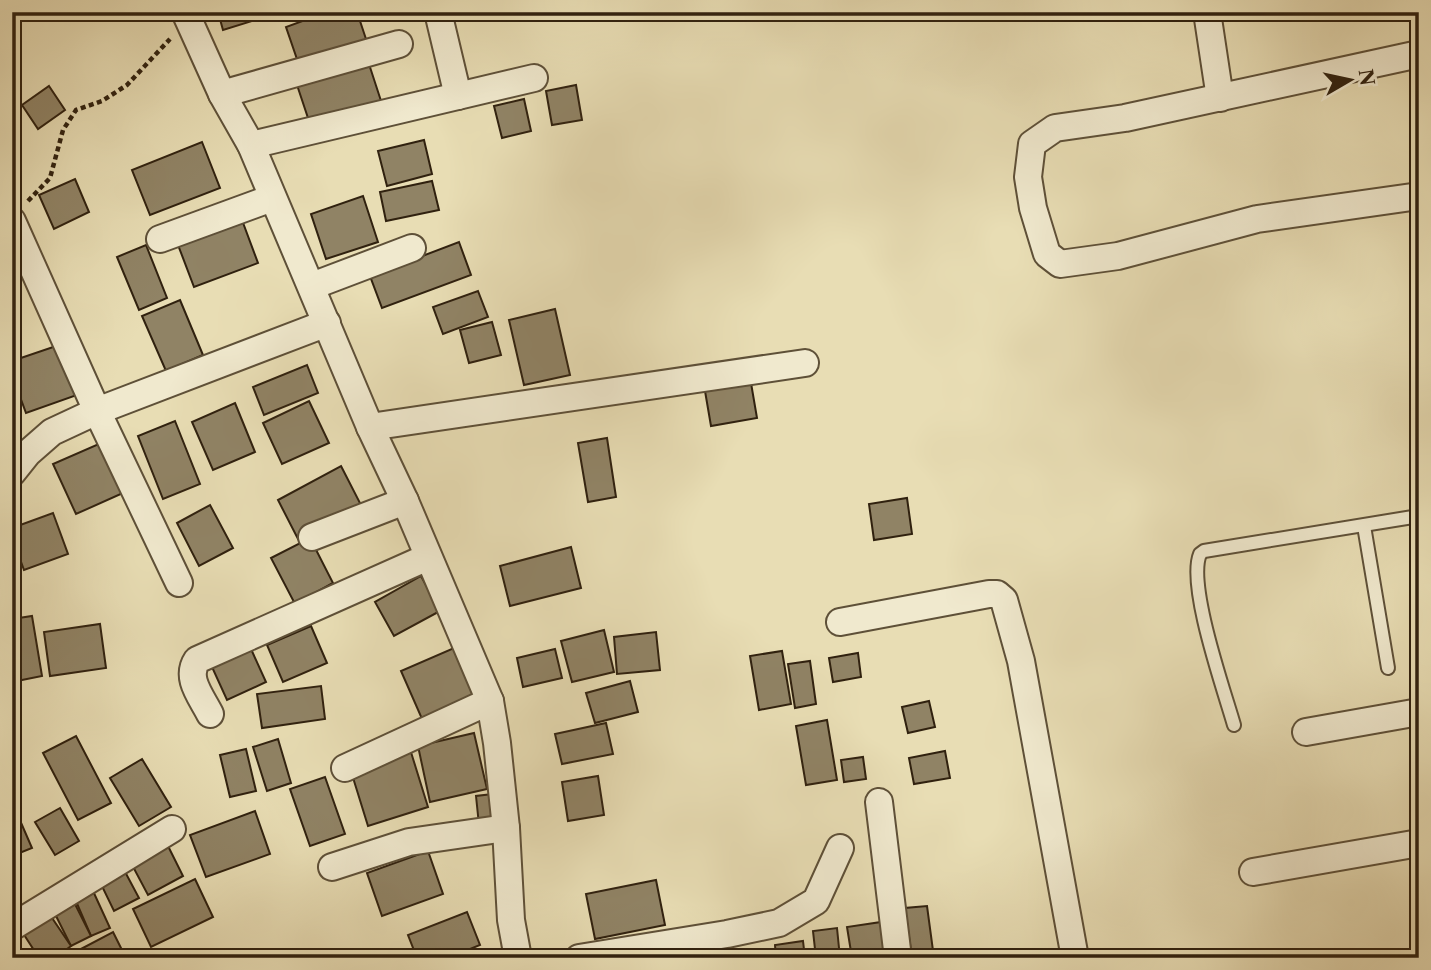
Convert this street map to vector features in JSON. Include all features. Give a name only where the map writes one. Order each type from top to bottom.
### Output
[{"type":"street","points":[[438,12],[458,96]]},
{"type":"street","points":[[1207,12],[1220,98]]},
{"type":"street","points":[[188,19],[222,94],[251,145],[490,701],[506,828],[511,919],[518,958]]},
{"type":"street","points":[[222,94],[399,44]]},
{"type":"street","points":[[1419,54],[1125,118],[1055,128],[1032,144],[1028,177],[1041,239],[1051,259],[1060,264],[1118,256],[1257,219],[1419,196]]},
{"type":"street","points":[[251,145],[534,78]]},
{"type":"street","points":[[160,239],[272,198]]},
{"type":"street","points":[[16,215],[97,411],[179,583]]},
{"type":"street","points":[[312,286],[412,248]]},
{"type":"street","points":[[12,473],[28,453],[52,432],[97,411],[327,323]]},
{"type":"street","points":[[370,427],[805,363]]},
{"type":"street","points":[[312,537],[405,501]]},
{"type":"street","points":[[211,714],[191,678],[191,668],[197,660],[428,557]]},
{"type":"street","points":[[840,622],[989,594],[997,594],[1004,600],[1021,661],[1075,958]]},
{"type":"street","points":[[345,768],[490,701]]},
{"type":"street","points":[[1306,732],[1419,712]]},
{"type":"street","points":[[879,802],[898,958]]},
{"type":"street","points":[[332,867],[409,842],[506,828]]},
{"type":"street","points":[[12,927],[172,829]]},
{"type":"street","points":[[1253,872],[1419,844]]},
{"type":"street","points":[[579,958],[779,923],[816,901],[840,848]]},
{"type":"lane","points":[[1234,725],[1203,618],[1197,566],[1200,554],[1204,551],[1419,516]]},
{"type":"lane","points":[[1364,526],[1388,668]]},
{"type":"path","points":[[16,215],[50,178],[63,131],[76,110],[102,101],[127,85],[188,19]]},
{"type":"building","points":[[218,12],[281,12],[223,30]]},
{"type":"building","points":[[327,12],[357,12],[367,42],[299,65],[286,27]]},
{"type":"building","points":[[368,61],[383,107],[312,130],[297,85]]},
{"type":"building","points":[[576,85],[582,120],[552,125],[546,91]]},
{"type":"building","points":[[49,86],[65,110],[38,129],[22,105]]},
{"type":"building","points":[[524,99],[531,131],[502,138],[494,106]]},
{"type":"building","points":[[424,140],[432,174],[387,186],[378,151]]},
{"type":"building","points":[[202,142],[220,188],[150,215],[132,170]]},
{"type":"building","points":[[75,179],[89,212],[54,229],[39,195]]},
{"type":"building","points":[[432,181],[439,210],[386,221],[380,192]]},
{"type":"building","points":[[363,196],[378,242],[326,259],[311,214]]},
{"type":"building","points":[[239,212],[258,263],[194,287],[175,237]]},
{"type":"building","points":[[459,242],[471,275],[382,308],[370,276]]},
{"type":"building","points":[[146,245],[167,298],[139,310],[117,257]]},
{"type":"building","points":[[478,291],[488,317],[443,334],[433,307]]},
{"type":"building","points":[[180,300],[203,355],[166,371],[142,316]]},
{"type":"building","points":[[555,309],[570,375],[524,385],[509,320]]},
{"type":"building","points":[[492,322],[501,355],[469,363],[460,330]]},
{"type":"building","points":[[59,345],[77,395],[26,413],[12,375],[12,361]]},
{"type":"building","points":[[307,365],[318,393],[264,415],[253,387]]},
{"type":"building","points":[[751,383],[757,418],[711,426],[705,391]]},
{"type":"building","points":[[309,401],[329,443],[282,464],[263,423]]},
{"type":"building","points":[[235,403],[255,452],[213,470],[192,422]]},
{"type":"building","points":[[175,421],[200,484],[163,499],[138,436]]},
{"type":"building","points":[[607,438],[616,497],[588,502],[578,443]]},
{"type":"building","points":[[101,443],[123,493],[76,514],[53,464]]},
{"type":"building","points":[[341,466],[361,505],[298,539],[278,500]]},
{"type":"building","points":[[907,498],[912,534],[874,540],[869,504]]},
{"type":"building","points":[[210,505],[233,548],[199,566],[177,523]]},
{"type":"building","points":[[53,513],[68,554],[24,570],[12,537],[12,528]]},
{"type":"building","points":[[310,538],[333,583],[295,604],[271,558]]},
{"type":"building","points":[[571,547],[581,588],[510,606],[500,566]]},
{"type":"building","points":[[421,576],[440,611],[394,636],[375,602]]},
{"type":"building","points":[[32,616],[42,676],[12,682],[12,619]]},
{"type":"building","points":[[100,624],[106,668],[50,676],[44,632]]},
{"type":"building","points":[[311,626],[327,663],[283,682],[267,645]]},
{"type":"building","points":[[604,630],[614,672],[572,682],[561,641]]},
{"type":"building","points":[[656,632],[660,670],[617,674],[614,637]]},
{"type":"building","points":[[454,648],[478,705],[426,728],[401,671]]},
{"type":"building","points":[[251,649],[266,682],[227,700],[212,667]]},
{"type":"building","points":[[555,649],[562,678],[523,687],[517,658]]},
{"type":"building","points":[[782,651],[791,704],[759,710],[750,656]]},
{"type":"building","points":[[858,653],[861,677],[833,682],[829,658]]},
{"type":"building","points":[[810,661],[816,704],[795,708],[788,664]]},
{"type":"building","points":[[630,681],[638,712],[595,723],[586,693]]},
{"type":"building","points":[[321,686],[325,719],[262,728],[257,694]]},
{"type":"building","points":[[929,701],[935,727],[908,733],[902,707]]},
{"type":"building","points":[[827,720],[837,780],[806,785],[796,726]]},
{"type":"building","points":[[606,723],[613,754],[562,764],[555,734]]},
{"type":"building","points":[[474,733],[487,789],[430,802],[418,746]]},
{"type":"building","points":[[76,736],[111,803],[78,820],[43,753]]},
{"type":"building","points":[[278,739],[291,783],[267,791],[253,747]]},
{"type":"building","points":[[246,749],[256,791],[230,797],[220,755]]},
{"type":"building","points":[[410,749],[428,807],[368,826],[350,768]]},
{"type":"building","points":[[945,751],[950,778],[914,784],[909,758]]},
{"type":"building","points":[[863,757],[866,779],[844,782],[841,760]]},
{"type":"building","points":[[142,759],[171,807],[139,826],[110,778]]},
{"type":"building","points":[[598,776],[604,815],[568,821],[562,782]]},
{"type":"building","points":[[325,777],[345,834],[310,846],[290,789]]},
{"type":"building","points":[[501,793],[504,822],[479,825],[476,796]]},
{"type":"building","points":[[12,802],[32,848],[12,856]]},
{"type":"building","points":[[60,808],[79,841],[55,855],[35,822]]},
{"type":"building","points":[[255,811],[270,854],[206,877],[190,835]]},
{"type":"building","points":[[167,844],[183,876],[148,895],[131,863]]},
{"type":"building","points":[[428,851],[443,894],[382,916],[367,873]]},
{"type":"building","points":[[123,868],[139,898],[114,911],[99,880]]},
{"type":"building","points":[[195,879],[213,917],[151,947],[133,909]]},
{"type":"building","points":[[656,880],[665,925],[595,939],[586,894]]},
{"type":"building","points":[[93,891],[110,928],[91,936],[75,899]]},
{"type":"building","points":[[72,898],[91,936],[71,946],[52,908]]},
{"type":"building","points":[[927,906],[934,958],[912,958],[905,908]]},
{"type":"building","points":[[48,912],[71,946],[55,958],[39,958],[21,930]]},
{"type":"building","points":[[467,912],[480,945],[448,958],[417,958],[408,935]]},
{"type":"building","points":[[888,921],[893,958],[852,958],[847,927]]},
{"type":"building","points":[[837,928],[840,958],[816,958],[813,931]]},
{"type":"building","points":[[113,932],[126,958],[83,958],[79,950]]},
{"type":"building","points":[[803,941],[805,958],[776,958],[775,945]]}]
